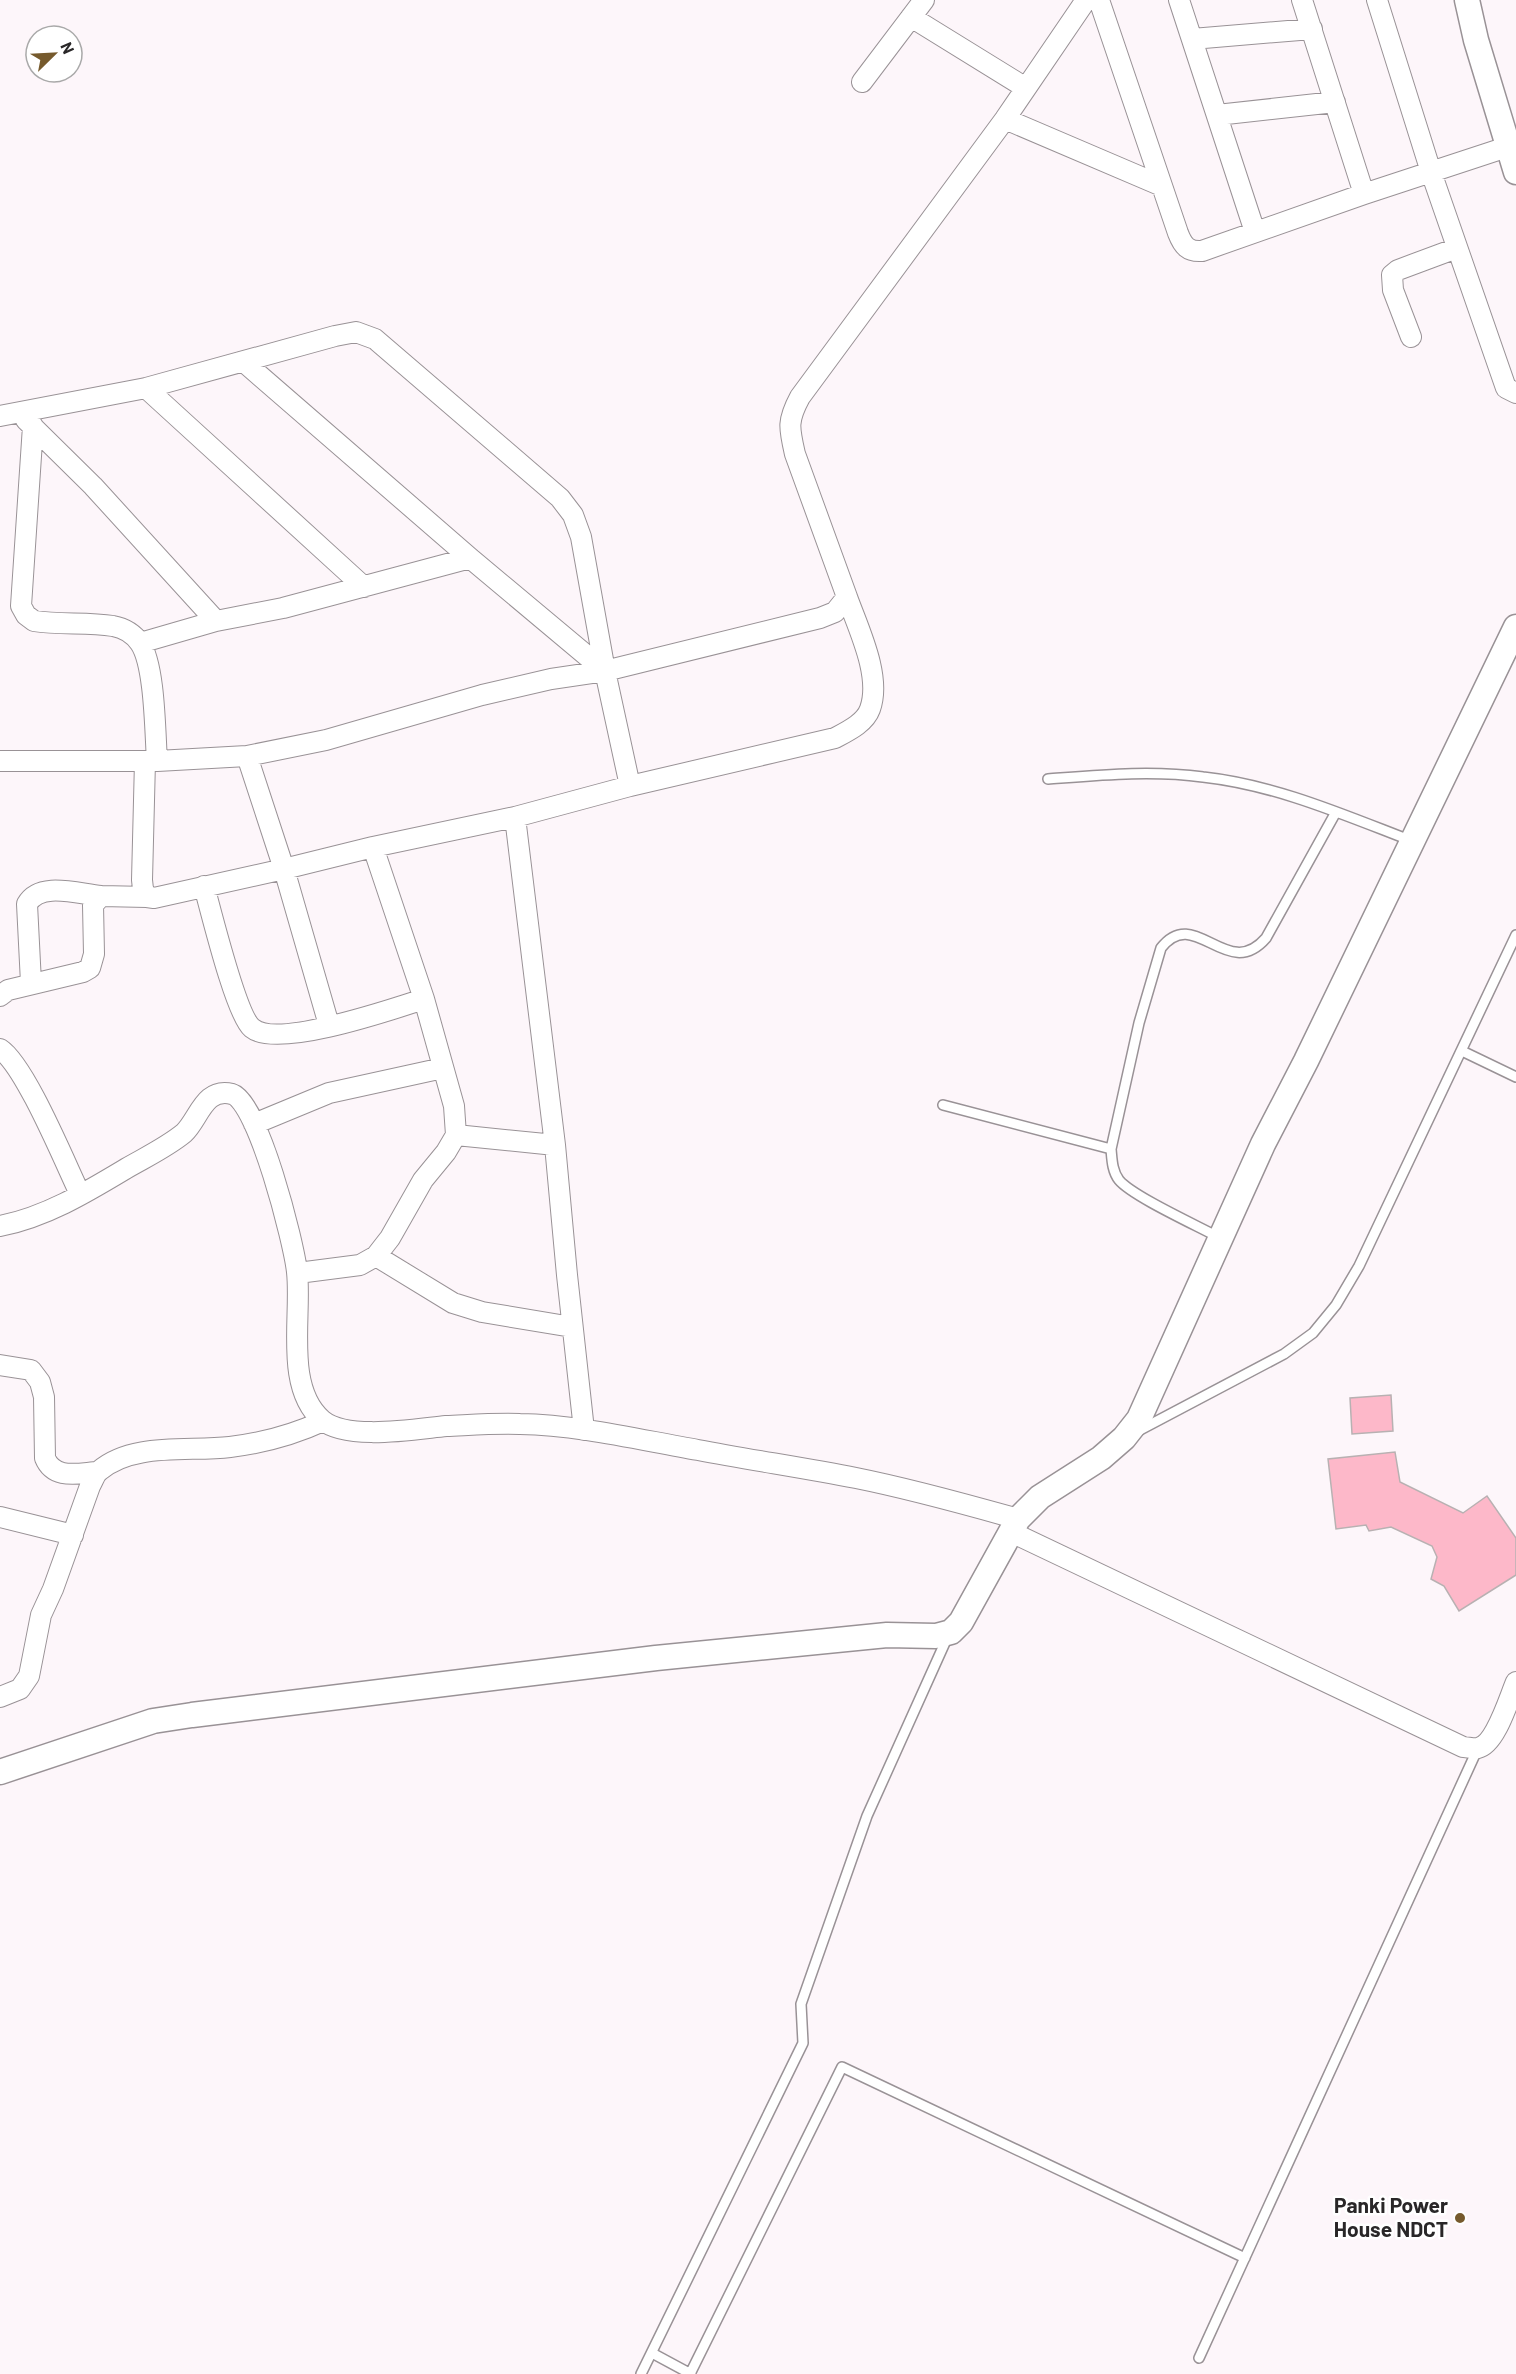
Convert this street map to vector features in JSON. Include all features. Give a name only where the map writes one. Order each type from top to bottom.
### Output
[{"type":"street","points":[[31,983],[27,904],[31,896],[38,892],[154,898],[284,869],[373,846],[515,817],[630,786],[836,738],[856,727],[870,710],[873,683],[866,650],[795,454],[790,432],[791,415],[800,397],[1005,119],[1086,0]]},
{"type":"street","points":[[1099,0],[1178,233],[1187,249],[1194,252],[1507,147]]},
{"type":"street","points":[[1179,0],[1255,232]]},
{"type":"street","points":[[1302,0],[1364,194]]},
{"type":"street","points":[[1377,0],[1431,172],[1506,388],[1516,393]]},
{"type":"street","points":[[1467,0],[1476,39],[1516,172]]},
{"type":"street","points":[[862,82],[920,4],[1026,88]]},
{"type":"street","points":[[1192,39],[1312,29]]},
{"type":"street","points":[[1217,115],[1335,102]]},
{"type":"street","points":[[1005,119],[1162,186]]},
{"type":"street","points":[[1411,337],[1393,290],[1392,275],[1398,270],[1457,248]]},
{"type":"street","points":[[0,416],[26,420],[334,336],[356,332],[375,339],[560,498],[573,515],[581,537],[605,671],[630,786]]},
{"type":"street","points":[[244,362],[470,558],[605,671]]},
{"type":"street","points":[[146,388],[364,587]]},
{"type":"street","points":[[26,420],[93,486],[216,621]]},
{"type":"street","points":[[26,420],[21,606],[26,615],[34,621],[113,626],[130,632],[140,643],[146,656],[150,678],[151,761],[142,880],[147,897]]},
{"type":"street","points":[[140,643],[216,621],[364,587],[470,558]]},
{"type":"street","points":[[0,761],[151,761],[247,756],[326,740],[482,695],[551,679],[605,671],[820,618],[835,612],[847,597]]},
{"type":"street","points":[[0,1772],[143,1724],[192,1715],[656,1658],[886,1635],[936,1636],[951,1632],[961,1622],[1015,1526],[1040,1497],[1101,1458],[1124,1438],[1139,1419],[1220,1238],[1516,627]]},
{"type":"street","points":[[247,756],[284,869],[329,1025]]},
{"type":"street","points":[[515,817],[555,1145],[584,1430]]},
{"type":"street","points":[[298,1274],[348,1268],[360,1265],[376,1256],[390,1238],[423,1180],[446,1152],[456,1135],[454,1106],[424,999],[373,846]]},
{"type":"street","points":[[204,886],[236,996],[243,1016],[252,1028],[266,1035],[286,1035],[368,1017],[424,999]]},
{"type":"street","points":[[0,996],[8,990],[83,972],[90,968],[94,954],[93,904],[101,896]]},
{"type":"street","points":[[0,1049],[9,1054],[22,1075],[80,1194]]},
{"type":"street","points":[[254,1124],[302,1102],[329,1094],[443,1068]]},
{"type":"street","points":[[0,1226],[41,1214],[80,1194],[160,1149],[186,1131],[206,1101],[216,1094],[236,1095],[244,1102],[269,1160],[289,1227],[298,1274],[297,1359],[302,1385],[310,1406],[323,1421],[348,1430],[374,1432],[520,1424],[584,1430],[858,1479],[933,1496],[1015,1526],[1463,1747],[1478,1748],[1486,1743],[1496,1730],[1516,1682]]},
{"type":"street","points":[[456,1135],[555,1145]]},
{"type":"street","points":[[376,1256],[453,1303],[482,1312],[572,1327]]},
{"type":"street","points":[[0,1365],[31,1371],[40,1382],[44,1397],[45,1458],[48,1466],[55,1472],[98,1472]]},
{"type":"street","points":[[0,1697],[20,1689],[29,1676],[34,1641],[41,1615],[90,1486],[98,1472],[116,1460],[137,1453],[228,1447],[272,1440],[323,1421]]},
{"type":"street","points":[[0,1518],[73,1535]]},
{"type":"lane","points":[[1048,779],[1144,773],[1203,777],[1256,786],[1336,812],[1412,841]]},
{"type":"lane","points":[[1220,1238],[1137,1193],[1119,1180],[1112,1165],[1111,1149],[1139,1023],[1161,948],[1167,940],[1179,934],[1203,939],[1233,952],[1244,954],[1258,948],[1266,938],[1336,812]]},
{"type":"lane","points":[[1124,1438],[1284,1354],[1313,1333],[1336,1305],[1359,1266],[1516,935]]},
{"type":"lane","points":[[1462,1051],[1516,1077]]},
{"type":"lane","points":[[943,1106],[1111,1149]]},
{"type":"lane","points":[[641,2374],[803,2043],[801,2004],[867,1816],[951,1632]]},
{"type":"lane","points":[[1199,2358],[1478,1748]]},
{"type":"lane","points":[[652,2353],[691,2374],[842,2067],[1245,2258]]},
{"type":"building","points":[[1391,1395],[1393,1431],[1352,1434],[1350,1398]]},
{"type":"building","points":[[1395,1452],[1400,1482],[1463,1513],[1487,1496],[1516,1538],[1516,1575],[1459,1611],[1444,1586],[1431,1579],[1437,1557],[1432,1546],[1391,1527],[1369,1531],[1366,1525],[1336,1529],[1328,1459]]},
{"type":"place","name":"Panki Power House NDCT","points":[[1460,2218]]}]
